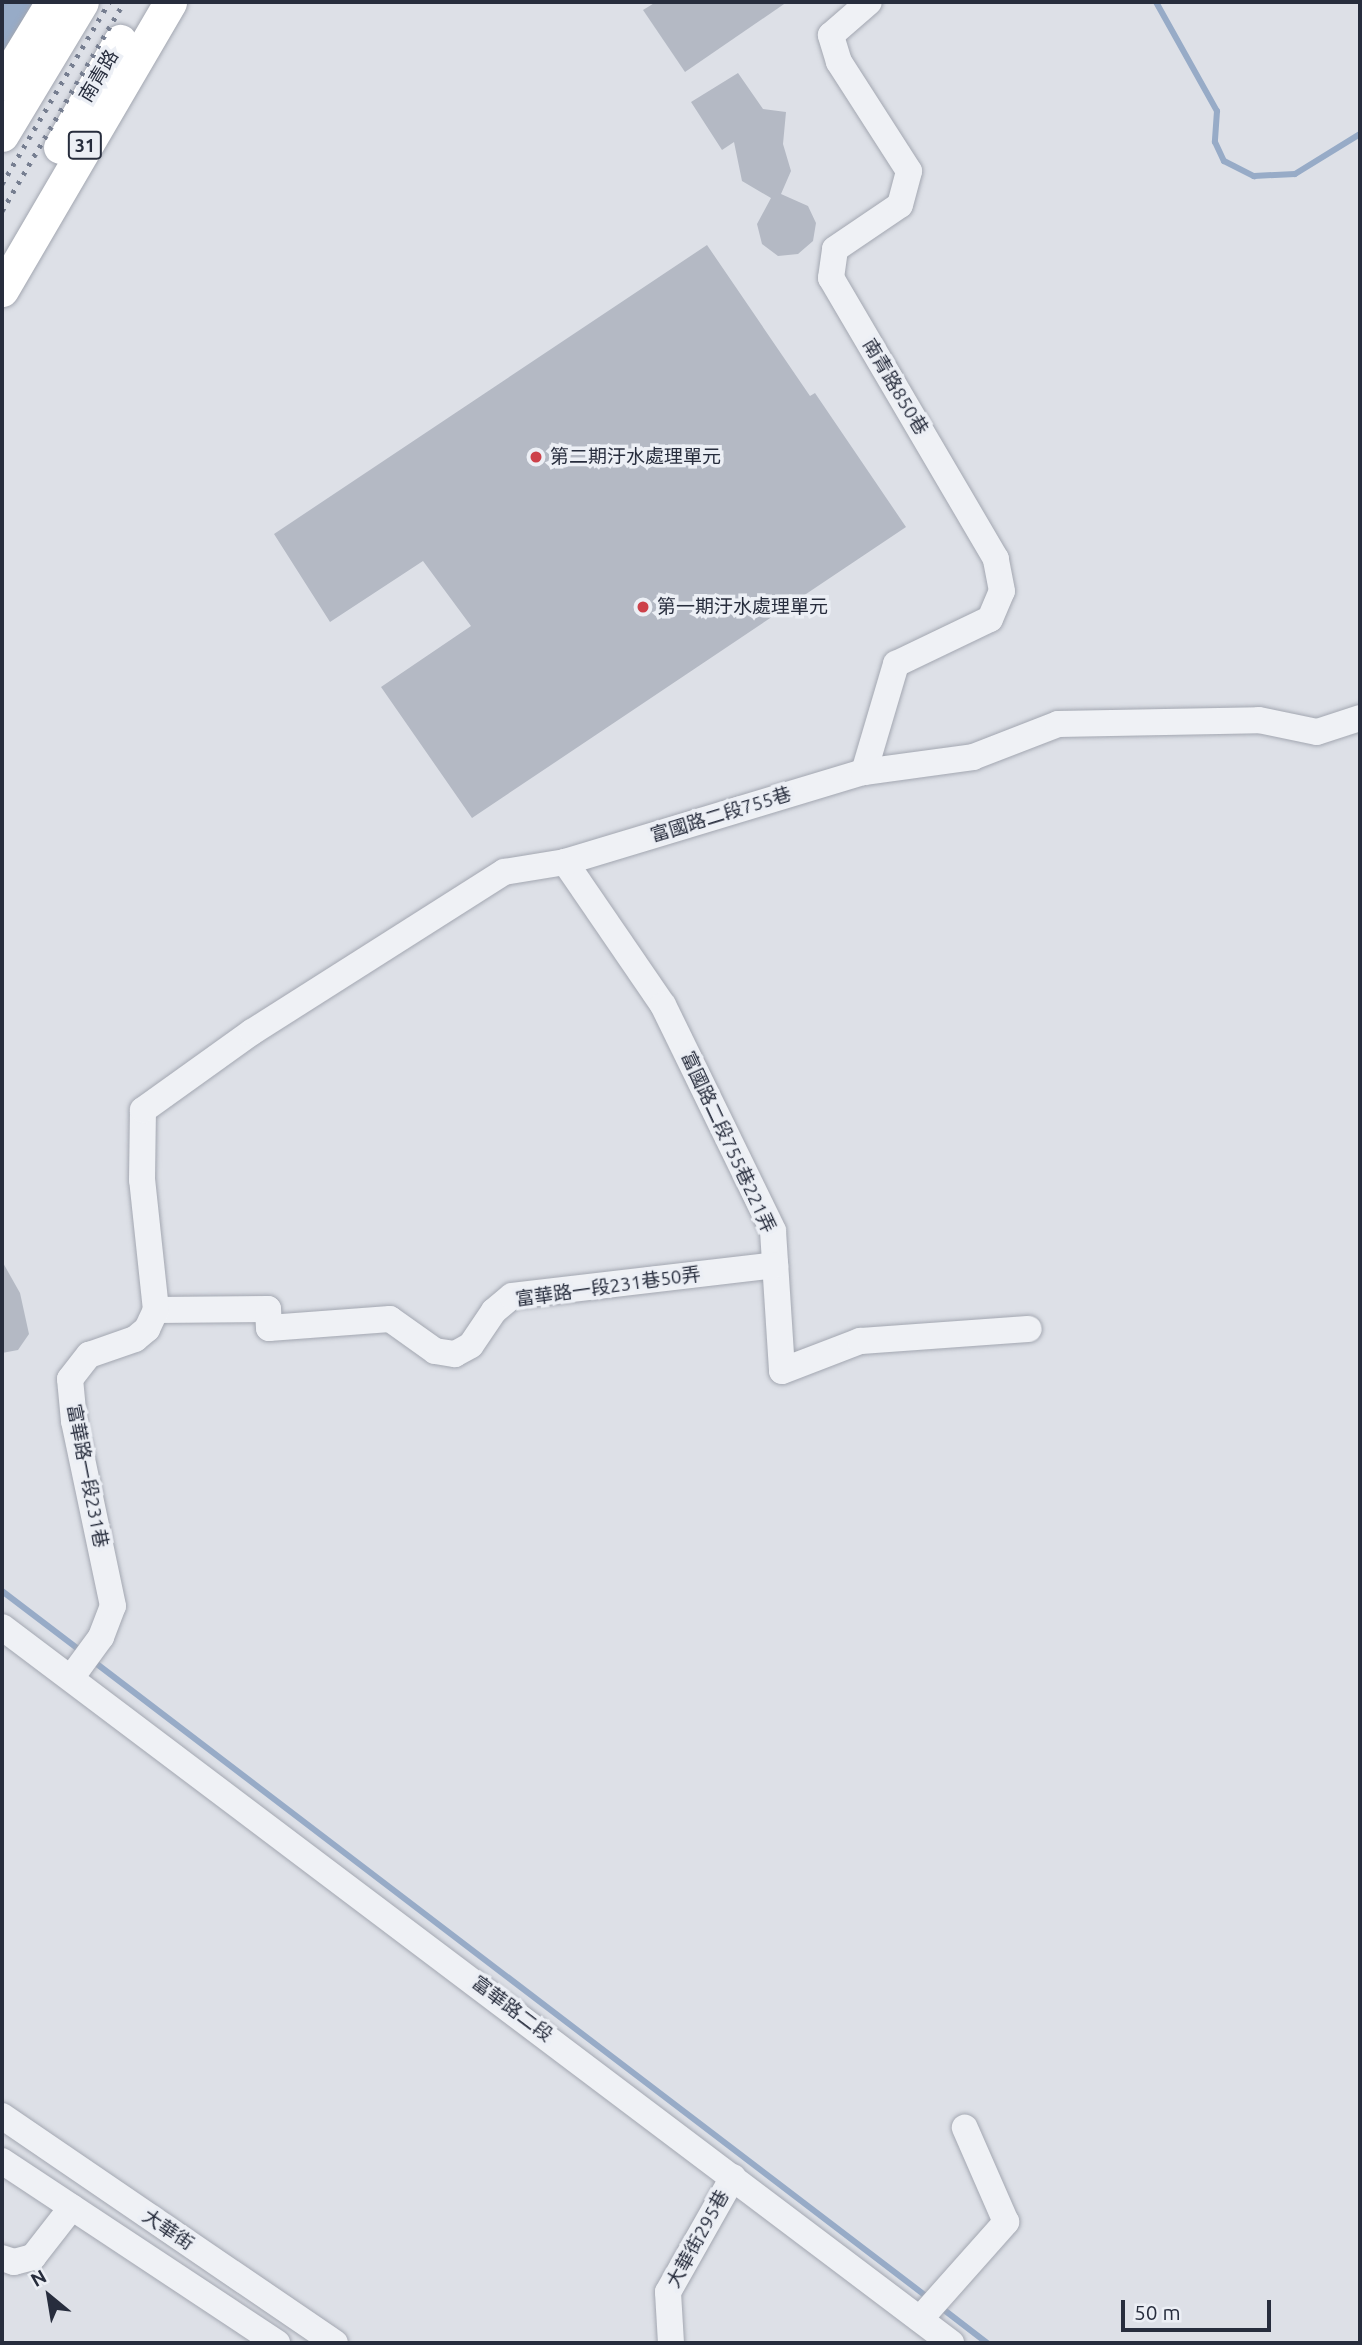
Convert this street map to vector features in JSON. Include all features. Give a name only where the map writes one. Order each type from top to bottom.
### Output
[{"type":"main road","points":[[2,84],[52,2]]},
{"type":"main road","points":[[2,135],[82,2]]},
{"type":"main road","name":"南青路","points":[[15,244],[58,151],[144,2]]},
{"type":"main road","name":"31","points":[[2,290],[15,244],[170,2]]},
{"type":"street","name":"南青路850巷","points":[[864,772],[896,664],[990,619],[1002,591],[996,559],[831,278],[835,249],[900,205],[909,171],[839,62],[831,35],[869,2]]},
{"type":"street","name":"富國路二段755巷","points":[[156,1310],[142,1180],[143,1110],[253,1032],[504,872],[565,862],[864,772],[973,757],[1058,723],[1259,720],[1317,732],[1360,718]]},
{"type":"street","name":"富國路二段755巷221弄","points":[[565,862],[663,1005],[773,1231],[782,1371],[860,1341],[1029,1329]]},
{"type":"street","name":"富華路一段231巷50弄","points":[[156,1310],[268,1309],[269,1328],[390,1319],[435,1351],[455,1354],[471,1345],[494,1311],[512,1296],[775,1265]]},
{"type":"street","name":"富華路一段231巷","points":[[76,1671],[102,1637],[113,1606],[74,1421],[70,1378],[89,1355],[135,1339],[147,1329],[156,1310]]},
{"type":"street","name":"富華路二段","points":[[2,1627],[76,1671],[951,2343]]},
{"type":"street","name":"大華街","points":[[2,2116],[335,2343]]},
{"type":"street","points":[[920,2319],[1006,2222],[965,2128]]},
{"type":"street","name":"大華街","points":[[2,2161],[277,2343]]},
{"type":"street","name":"大華街295巷","points":[[671,2343],[668,2292],[733,2177]]},
{"type":"street","points":[[2,2258],[14,2262],[33,2257],[72,2207]]},
{"type":"street","points":[[183,2281],[203,2254]]},
{"type":"water","points":[[2,2],[36,2],[2,61]]},
{"type":"building","points":[[656,2],[787,2],[685,72],[643,10]]},
{"type":"building","points":[[738,73],[763,109],[786,112],[783,144],[791,171],[781,194],[808,206],[816,223],[813,241],[798,254],[778,256],[762,244],[757,224],[771,198],[742,181],[734,142],[722,150],[691,102]]},
{"type":"building","points":[[707,245],[810,396],[815,393],[906,527],[472,818],[381,687],[471,626],[423,561],[330,622],[274,534]]},
{"type":"building","points":[[2,1261],[20,1293],[29,1334],[18,1350],[2,1353]]},
{"type":"waterway","points":[[1156,2],[1217,111],[1215,142],[1224,161],[1254,176],[1295,174],[1360,134]]},
{"type":"waterway","points":[[2,1591],[82,1652]]},
{"type":"waterway","points":[[93,1661],[930,2299]]},
{"type":"waterway","points":[[939,2306],[987,2343]]},
{"type":"railway","points":[[2,184],[109,2]]},
{"type":"railway","points":[[2,211],[124,2]]},
{"type":"place","name":"第二期汙水處理單元","points":[[536,457]]},
{"type":"place","name":"第一期汙水處理單元","points":[[643,607]]}]
